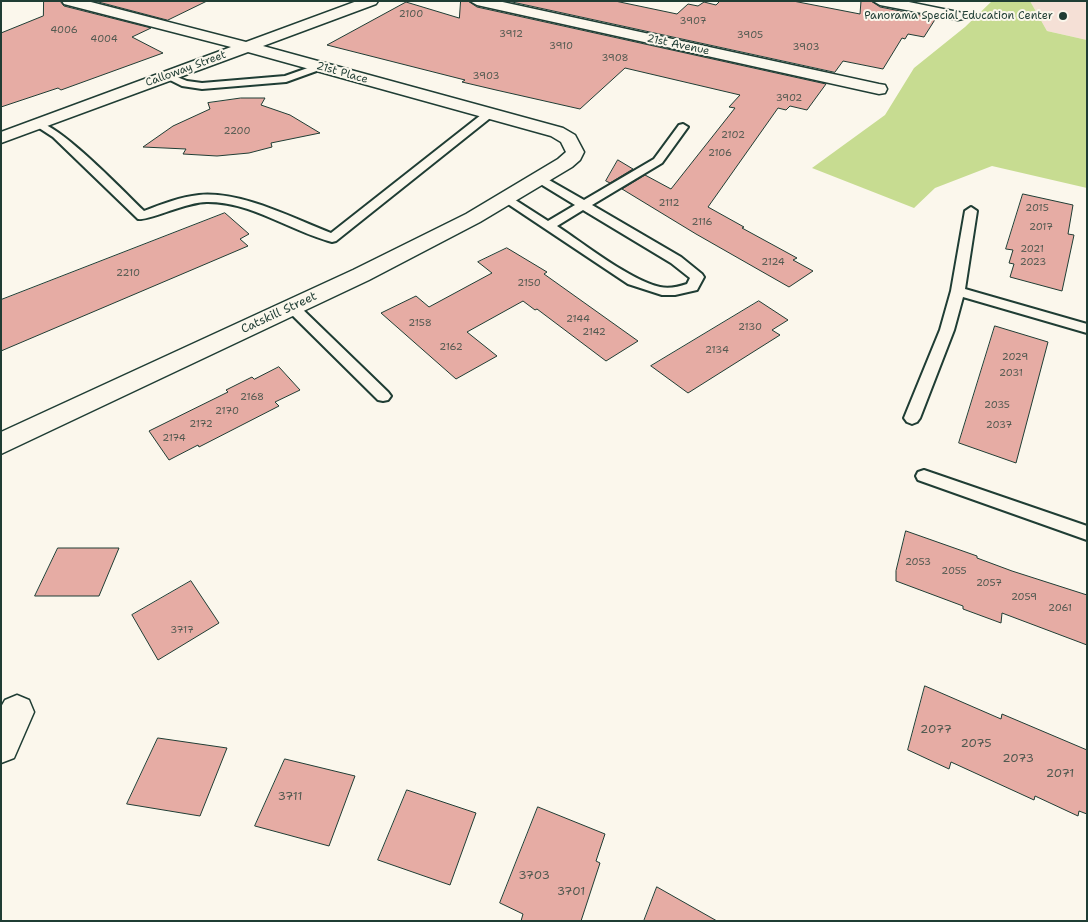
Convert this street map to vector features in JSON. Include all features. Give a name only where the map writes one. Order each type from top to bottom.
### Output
[{"type":"street","name":"21st Place","points":[[69,1],[248,47],[557,132],[569,139],[575,152],[573,156],[545,174]]},
{"type":"street","name":"Calloway Street","points":[[1,138],[371,1]]},
{"type":"street","name":"21st Avenue","points":[[477,1],[879,88]]},
{"type":"street","points":[[880,1],[958,16]]},
{"type":"street","name":"Catskill Street","points":[[1,444],[369,271],[473,218],[545,174]]},
{"type":"street","points":[[1,746],[17,712]]},
{"type":"lane","points":[[167,76],[186,84],[202,86],[286,79],[319,67]]},
{"type":"lane","points":[[38,124],[57,135],[142,216],[173,204],[208,198],[241,204],[332,238],[490,113]]},
{"type":"lane","points":[[548,226],[658,161],[683,127]]},
{"type":"lane","points":[[505,198],[632,281],[655,291],[676,292],[692,287],[697,277],[689,270],[584,205],[545,174]]},
{"type":"lane","points":[[912,418],[947,330],[958,291],[971,212]]},
{"type":"lane","points":[[958,291],[1087,329]]},
{"type":"lane","points":[[292,307],[383,396]]},
{"type":"lane","points":[[924,476],[1087,533]]},
{"type":"shaded area","name":"Panorama Special Education Center","points":[[1030,1],[1087,1],[1087,40],[1047,31]]},
{"type":"green space","points":[[992,1],[1030,1],[1047,31],[1087,40],[1087,188],[992,166],[935,188],[914,208],[812,168],[885,115],[914,68],[965,27]]},
{"type":"building","points":[[44,1],[60,1],[64,6],[151,28],[132,37],[163,53],[61,90],[58,88],[1,107],[1,33],[43,16]]},
{"type":"building","points":[[95,1],[207,1],[168,20]]},
{"type":"building","points":[[461,1],[468,1],[477,7],[826,84],[807,110],[790,106],[786,110],[778,108],[708,207],[797,258],[793,260],[813,271],[789,287],[622,189],[645,175],[671,189],[735,108],[729,107],[740,95],[625,68],[580,109],[462,82],[465,80],[327,45],[406,2],[459,18]]},
{"type":"building","points":[[508,1],[615,1],[677,14],[688,4],[698,6],[704,2],[716,5],[720,1],[793,1],[860,14],[861,1],[871,1],[880,7],[936,18],[924,37],[908,34],[905,39],[902,38],[883,69],[843,61],[835,72]]},
{"type":"building","points":[[241,98],[265,98],[261,105],[290,115],[320,133],[271,143],[272,147],[249,153],[217,156],[183,154],[186,149],[143,147],[173,126],[210,109],[208,103]]},
{"type":"building","points":[[618,160],[633,169],[610,183],[606,181]]},
{"type":"building","points":[[1023,194],[1073,205],[1068,234],[1074,235],[1062,291],[1010,277],[1014,264],[1009,263],[1013,250],[1006,249]]},
{"type":"building","points":[[225,213],[249,234],[240,239],[248,246],[1,351],[1,300]]},
{"type":"building","points":[[507,248],[547,272],[544,274],[638,341],[606,361],[537,309],[535,310],[523,301],[467,332],[497,356],[456,379],[381,313],[416,296],[429,307],[492,273],[478,262]]},
{"type":"building","points":[[759,301],[788,320],[772,330],[780,335],[688,393],[651,366]]},
{"type":"building","points":[[995,326],[1048,342],[1016,463],[959,443]]},
{"type":"building","points":[[279,367],[300,390],[275,402],[279,406],[199,447],[198,445],[169,460],[149,431],[228,392],[226,390],[252,377],[254,379]]},
{"type":"building","points":[[906,531],[977,556],[977,558],[1012,571],[1087,595],[1087,645],[1002,613],[1001,623],[963,609],[963,606],[896,581],[896,571]]},
{"type":"building","points":[[58,548],[119,548],[99,596],[35,596]]},
{"type":"building","points":[[191,581],[219,623],[158,660],[132,615]]},
{"type":"building","points":[[925,686],[1001,719],[1002,714],[1087,750],[1087,814],[1079,811],[1078,816],[1035,796],[1034,800],[951,762],[949,769],[908,750]]},
{"type":"building","points":[[158,738],[227,748],[200,816],[127,804]]},
{"type":"building","points":[[285,759],[355,776],[329,846],[255,826]]},
{"type":"building","points":[[407,790],[476,813],[450,885],[378,860]]},
{"type":"building","points":[[538,807],[605,834],[596,861],[600,863],[581,921],[521,921],[523,914],[500,903]]},
{"type":"building","points":[[657,887],[717,921],[644,921]]},
{"type":"place","name":"Panorama Special Education Center","points":[[1063,16]]}]
